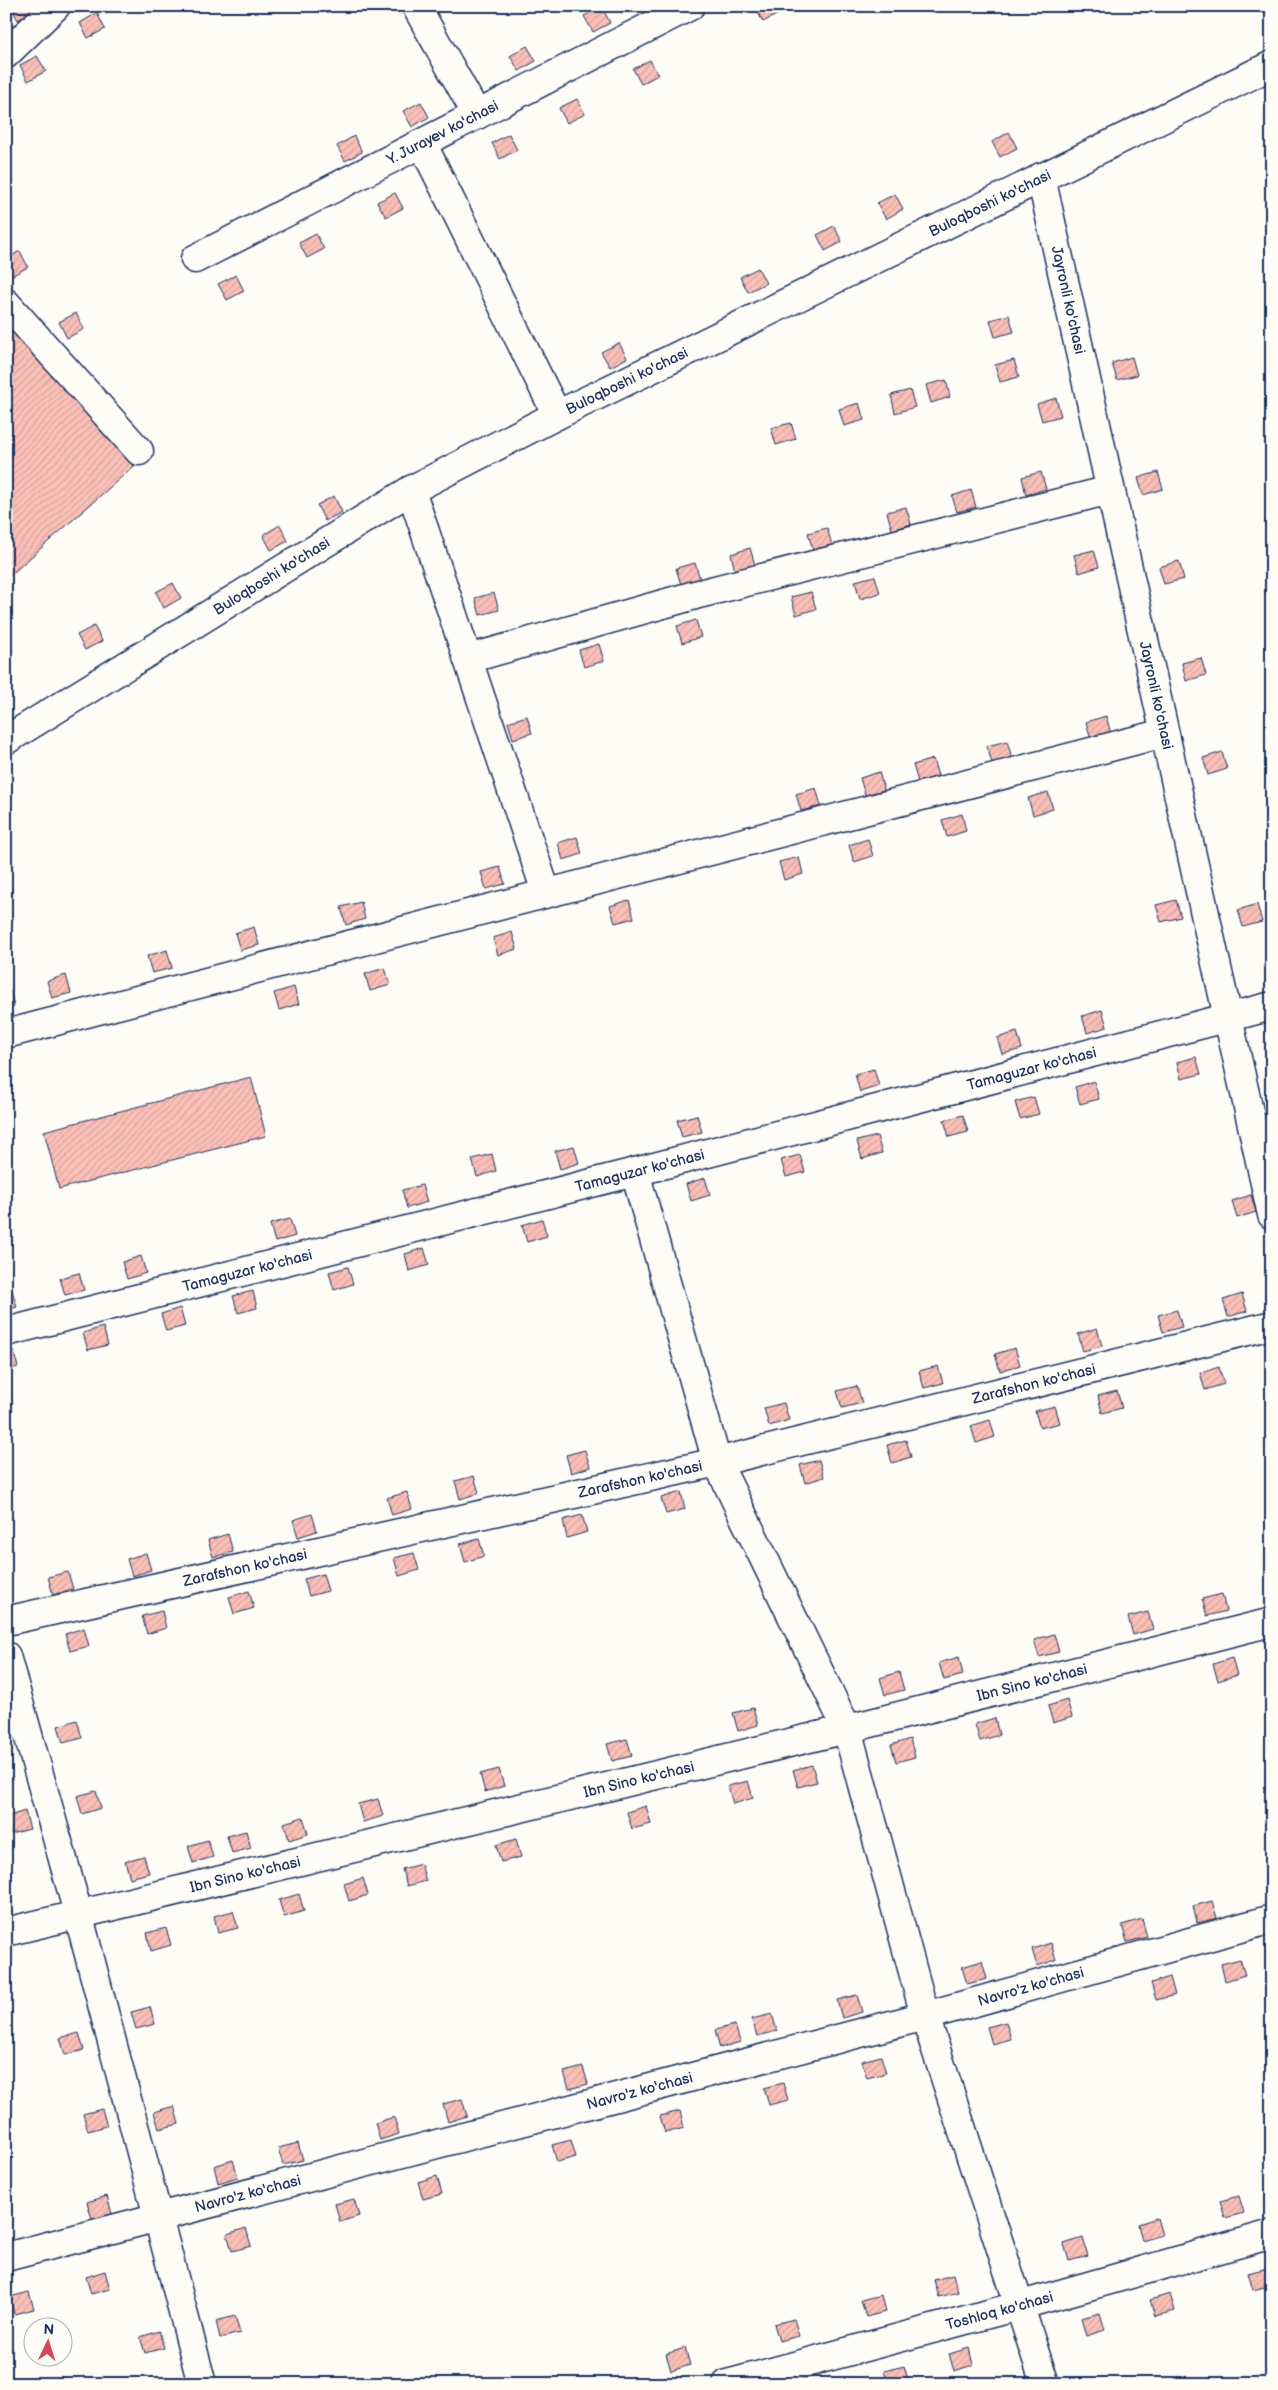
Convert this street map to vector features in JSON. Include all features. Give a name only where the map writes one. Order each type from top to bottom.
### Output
[{"type":"street","points":[[6,54],[56,6]]},
{"type":"street","points":[[416,6],[477,115]]},
{"type":"street","name":"Y. Jurayev ko'chasi","points":[[195,259],[690,6]]},
{"type":"street","name":"Buloqboshi ko'chasi","points":[[6,740],[411,490],[557,415],[1272,65]]},
{"type":"street","points":[[422,143],[557,415]]},
{"type":"street","name":"Jayronli ko'chasi","points":[[1041,177],[1272,1215]]},
{"type":"street","points":[[6,303],[139,451]]},
{"type":"street","points":[[411,490],[546,892]]},
{"type":"street","points":[[468,659],[695,595],[1110,490]]},
{"type":"street","points":[[6,1034],[546,892],[1164,733]]},
{"type":"street","name":"Tamaguzar ko'chasi","points":[[6,1332],[635,1172],[1272,1006]]},
{"type":"street","points":[[635,1172],[717,1462],[847,1729],[925,2016],[1045,2384]]},
{"type":"street","name":"Zarafshon ko'chasi","points":[[6,1621],[717,1462],[1272,1325]]},
{"type":"street","name":"Ibn Sino ko'chasi","points":[[6,1932],[78,1913],[847,1729],[1272,1622]]},
{"type":"street","points":[[6,1656],[78,1913],[202,2384]]},
{"type":"street","name":"Navro'z ko'chasi","points":[[6,2257],[925,2016],[1272,1919]]},
{"type":"street","name":"Toshloq ko'chasi","points":[[727,2384],[1018,2306],[1272,2234]]},
{"type":"building","points":[[10,6],[32,6],[35,11],[18,20]]},
{"type":"building","points":[[777,6],[780,13],[763,22],[755,7]]},
{"type":"building","points":[[1264,6],[1272,6],[1272,10],[1267,13]]},
{"type":"building","points":[[602,7],[610,23],[593,32],[584,16]]},
{"type":"building","points":[[97,13],[105,29],[88,38],[80,23]]},
{"type":"building","points":[[527,46],[536,61],[519,71],[510,56]]},
{"type":"building","points":[[37,56],[46,71],[28,81],[20,65]]},
{"type":"building","points":[[650,60],[658,75],[641,84],[633,69]]},
{"type":"building","points":[[577,99],[585,114],[567,123],[559,108]]},
{"type":"building","points":[[421,102],[429,117],[412,127],[403,111]]},
{"type":"building","points":[[1009,132],[1017,148],[1000,157],[992,142]]},
{"type":"building","points":[[509,134],[517,150],[500,159],[492,143]]},
{"type":"building","points":[[354,136],[362,152],[345,161],[337,146]]},
{"type":"building","points":[[395,193],[403,208],[386,217],[377,202]]},
{"type":"building","points":[[895,194],[903,209],[886,219],[877,203]]},
{"type":"building","points":[[834,226],[842,242],[825,251],[817,235]]},
{"type":"building","points":[[316,234],[324,249],[307,258],[299,243]]},
{"type":"building","points":[[20,251],[28,267],[11,276],[6,267],[6,259]]},
{"type":"building","points":[[758,268],[766,283],[748,292],[740,277]]},
{"type":"building","points":[[236,275],[244,291],[227,300],[218,284]]},
{"type":"building","points":[[76,313],[84,329],[67,338],[59,322]]},
{"type":"building","points":[[1009,315],[1014,332],[995,337],[990,320]]},
{"type":"building","points":[[6,323],[134,466],[6,579]]},
{"type":"building","points":[[619,343],[627,358],[610,367],[601,352]]},
{"type":"building","points":[[1132,357],[1137,375],[1117,380],[1112,363]]},
{"type":"building","points":[[1014,360],[1019,377],[1000,382],[995,365]]},
{"type":"building","points":[[946,380],[950,397],[931,403],[926,385]]},
{"type":"building","points":[[910,390],[915,407],[895,413],[891,395]]},
{"type":"building","points":[[1056,398],[1061,416],[1042,421],[1037,404]]},
{"type":"building","points":[[859,403],[864,420],[844,426],[839,409]]},
{"type":"building","points":[[791,423],[796,439],[776,445],[771,428]]},
{"type":"building","points":[[1041,472],[1046,489],[1026,495],[1022,477]]},
{"type":"building","points":[[1158,472],[1163,489],[1143,495],[1138,478]]},
{"type":"building","points":[[971,490],[976,507],[957,512],[952,496]]},
{"type":"building","points":[[334,496],[342,512],[325,521],[317,505]]},
{"type":"building","points":[[906,507],[911,524],[892,530],[887,512]]},
{"type":"building","points":[[280,525],[288,541],[271,550],[263,535]]},
{"type":"building","points":[[827,528],[832,545],[813,550],[808,533]]},
{"type":"building","points":[[750,548],[755,565],[735,571],[731,554]]},
{"type":"building","points":[[1094,550],[1099,567],[1079,573],[1074,555]]},
{"type":"building","points":[[1179,561],[1184,579],[1164,584],[1159,567]]},
{"type":"building","points":[[695,563],[700,579],[681,585],[676,568]]},
{"type":"building","points":[[875,576],[880,593],[860,599],[855,581]]},
{"type":"building","points":[[173,583],[181,598],[164,608],[156,592]]},
{"type":"building","points":[[811,592],[816,609],[796,615],[791,597]]},
{"type":"building","points":[[494,593],[499,610],[480,615],[475,598]]},
{"type":"building","points":[[696,620],[701,637],[682,643],[677,626]]},
{"type":"building","points":[[94,626],[102,641],[85,650],[77,635]]},
{"type":"building","points":[[599,644],[604,661],[584,667],[579,650]]},
{"type":"building","points":[[1201,658],[1206,675],[1186,681],[1182,663]]},
{"type":"building","points":[[527,716],[532,733],[513,739],[508,722]]},
{"type":"building","points":[[1106,716],[1111,734],[1091,739],[1086,722]]},
{"type":"building","points":[[1007,741],[1012,758],[992,763],[987,746]]},
{"type":"building","points":[[1222,752],[1227,769],[1208,775],[1203,758]]},
{"type":"building","points":[[933,759],[938,776],[918,782],[913,765]]},
{"type":"building","points":[[879,772],[884,790],[865,795],[860,778]]},
{"type":"building","points":[[816,788],[821,806],[801,811],[796,794]]},
{"type":"building","points":[[1048,792],[1053,809],[1033,815],[1028,798]]},
{"type":"building","points":[[962,814],[966,831],[947,837],[942,820]]},
{"type":"building","points":[[577,837],[582,854],[563,860],[558,843]]},
{"type":"building","points":[[868,839],[873,856],[854,862],[849,845]]},
{"type":"building","points":[[799,857],[803,874],[784,880],[779,862]]},
{"type":"building","points":[[500,867],[505,884],[486,889],[481,872]]},
{"type":"building","points":[[629,900],[634,918],[615,923],[610,906]]},
{"type":"building","points":[[1176,900],[1181,917],[1161,922],[1156,905]]},
{"type":"building","points":[[361,902],[365,919],[346,925],[341,907]]},
{"type":"building","points":[[1257,904],[1262,922],[1243,927],[1238,910]]},
{"type":"building","points":[[254,927],[259,945],[240,950],[235,933]]},
{"type":"building","points":[[512,932],[517,949],[498,955],[493,938]]},
{"type":"building","points":[[167,950],[172,968],[152,973],[147,956]]},
{"type":"building","points":[[385,968],[390,985],[370,991],[365,974]]},
{"type":"building","points":[[66,975],[71,993],[52,998],[47,981]]},
{"type":"building","points":[[294,987],[299,1004],[279,1010],[274,993]]},
{"type":"building","points":[[6,990],[10,990],[14,1007],[6,1009]]},
{"type":"building","points":[[1102,1010],[1107,1027],[1087,1033],[1082,1016]]},
{"type":"building","points":[[1017,1032],[1022,1049],[1002,1054],[997,1038]]},
{"type":"building","points":[[1196,1057],[1201,1074],[1181,1079],[1177,1062]]},
{"type":"building","points":[[874,1069],[879,1086],[860,1092],[855,1074]]},
{"type":"building","points":[[251,1077],[266,1136],[59,1189],[44,1131]]},
{"type":"building","points":[[1094,1081],[1099,1099],[1080,1104],[1075,1087]]},
{"type":"building","points":[[1034,1097],[1039,1114],[1020,1119],[1015,1102]]},
{"type":"building","points":[[697,1115],[702,1132],[682,1137],[677,1120]]},
{"type":"building","points":[[963,1115],[968,1132],[949,1137],[944,1120]]},
{"type":"building","points":[[877,1136],[882,1153],[862,1159],[857,1141]]},
{"type":"building","points":[[574,1146],[579,1163],[560,1169],[555,1151]]},
{"type":"building","points":[[492,1154],[496,1171],[477,1177],[472,1159]]},
{"type":"building","points":[[800,1155],[805,1172],[786,1177],[781,1160]]},
{"type":"building","points":[[705,1178],[710,1195],[691,1201],[686,1184]]},
{"type":"building","points":[[422,1185],[427,1202],[407,1208],[402,1190]]},
{"type":"building","points":[[1251,1195],[1256,1212],[1237,1218],[1232,1201]]},
{"type":"building","points":[[290,1219],[295,1236],[275,1242],[270,1224]]},
{"type":"building","points":[[542,1219],[547,1236],[527,1242],[522,1225]]},
{"type":"building","points":[[424,1248],[429,1265],[409,1271],[405,1254]]},
{"type":"building","points":[[141,1256],[146,1273],[127,1279],[122,1262]]},
{"type":"building","points":[[348,1267],[353,1284],[334,1290],[329,1272]]},
{"type":"building","points":[[79,1273],[84,1290],[65,1295],[60,1278]]},
{"type":"building","points":[[12,1290],[17,1307],[6,1310],[6,1291]]},
{"type":"building","points":[[253,1291],[257,1308],[238,1313],[233,1296]]},
{"type":"building","points":[[1242,1294],[1247,1311],[1228,1317],[1223,1300]]},
{"type":"building","points":[[180,1308],[185,1326],[166,1331],[161,1314]]},
{"type":"building","points":[[1177,1310],[1182,1327],[1163,1332],[1158,1315]]},
{"type":"building","points":[[103,1327],[108,1345],[88,1350],[83,1333]]},
{"type":"building","points":[[1097,1328],[1102,1346],[1083,1351],[1078,1334]]},
{"type":"building","points":[[1015,1348],[1020,1365],[1000,1371],[995,1354]]},
{"type":"building","points":[[13,1350],[18,1367],[6,1370],[6,1352]]},
{"type":"building","points":[[938,1366],[943,1383],[924,1388],[919,1371]]},
{"type":"building","points":[[1219,1367],[1224,1384],[1205,1390],[1200,1373]]},
{"type":"building","points":[[857,1386],[862,1403],[842,1408],[837,1391]]},
{"type":"building","points":[[1117,1391],[1122,1408],[1102,1413],[1098,1396]]},
{"type":"building","points":[[784,1403],[789,1420],[769,1426],[764,1408]]},
{"type":"building","points":[[1055,1406],[1060,1423],[1040,1428],[1035,1411]]},
{"type":"building","points":[[990,1420],[995,1437],[976,1443],[971,1426]]},
{"type":"building","points":[[906,1440],[911,1457],[892,1463],[887,1445]]},
{"type":"building","points":[[585,1450],[590,1467],[571,1473],[566,1455]]},
{"type":"building","points":[[819,1460],[824,1477],[805,1483],[800,1465]]},
{"type":"building","points":[[474,1476],[479,1493],[460,1499],[455,1481]]},
{"type":"building","points":[[407,1492],[412,1509],[392,1515],[387,1498]]},
{"type":"building","points":[[681,1492],[685,1509],[666,1514],[661,1498]]},
{"type":"building","points":[[312,1514],[317,1531],[298,1537],[293,1520]]},
{"type":"building","points":[[582,1515],[587,1532],[567,1538],[563,1520]]},
{"type":"building","points":[[228,1534],[233,1552],[213,1557],[208,1540]]},
{"type":"building","points":[[479,1539],[484,1556],[465,1562],[460,1544]]},
{"type":"building","points":[[146,1553],[151,1570],[132,1576],[127,1559]]},
{"type":"building","points":[[414,1553],[419,1570],[399,1576],[394,1558]]},
{"type":"building","points":[[68,1572],[73,1589],[53,1595],[48,1577]]},
{"type":"building","points":[[323,1574],[328,1591],[309,1596],[304,1579]]},
{"type":"building","points":[[249,1591],[254,1608],[234,1614],[229,1597]]},
{"type":"building","points":[[1222,1594],[1226,1611],[1207,1616],[1202,1599]]},
{"type":"building","points":[[162,1611],[166,1628],[147,1634],[142,1616]]},
{"type":"building","points":[[1148,1612],[1153,1629],[1133,1635],[1128,1617]]},
{"type":"building","points":[[84,1628],[89,1646],[70,1651],[65,1634]]},
{"type":"building","points":[[1054,1634],[1059,1652],[1039,1657],[1034,1640]]},
{"type":"building","points":[[959,1657],[963,1675],[944,1680],[939,1663]]},
{"type":"building","points":[[1232,1658],[1237,1675],[1218,1681],[1213,1664]]},
{"type":"building","points":[[899,1672],[904,1690],[885,1695],[880,1678]]},
{"type":"building","points":[[1067,1700],[1072,1717],[1053,1723],[1048,1706]]},
{"type":"building","points":[[753,1708],[758,1725],[738,1731],[733,1713]]},
{"type":"building","points":[[995,1718],[999,1735],[980,1741],[975,1724]]},
{"type":"building","points":[[77,1720],[82,1738],[63,1743],[58,1726]]},
{"type":"building","points":[[627,1739],[632,1756],[612,1761],[607,1744]]},
{"type":"building","points":[[910,1739],[915,1757],[896,1762],[891,1745]]},
{"type":"building","points":[[812,1765],[817,1782],[798,1787],[793,1770]]},
{"type":"building","points":[[499,1769],[504,1786],[485,1792],[480,1774]]},
{"type":"building","points":[[748,1781],[753,1798],[733,1804],[728,1786]]},
{"type":"building","points":[[96,1791],[101,1808],[82,1814],[77,1796]]},
{"type":"building","points":[[378,1799],[383,1816],[363,1822],[358,1804]]},
{"type":"building","points":[[646,1806],[651,1824],[632,1829],[627,1812]]},
{"type":"building","points":[[25,1811],[30,1829],[11,1834],[6,1817]]},
{"type":"building","points":[[303,1817],[308,1834],[289,1840],[284,1823]]},
{"type":"building","points":[[246,1831],[251,1848],[232,1853],[227,1836]]},
{"type":"building","points":[[516,1839],[521,1857],[501,1862],[496,1845]]},
{"type":"building","points":[[208,1840],[213,1857],[193,1863],[188,1846]]},
{"type":"building","points":[[144,1856],[149,1873],[130,1878],[125,1861]]},
{"type":"building","points":[[421,1864],[426,1881],[407,1886],[402,1869]]},
{"type":"building","points":[[363,1878],[368,1895],[349,1901],[344,1884]]},
{"type":"building","points":[[299,1894],[304,1911],[284,1917],[279,1900]]},
{"type":"building","points":[[1212,1901],[1217,1918],[1197,1923],[1193,1906]]},
{"type":"building","points":[[233,1911],[238,1928],[218,1933],[214,1916]]},
{"type":"building","points":[[1142,1919],[1147,1937],[1127,1942],[1122,1925]]},
{"type":"building","points":[[166,1928],[171,1945],[151,1951],[147,1933]]},
{"type":"building","points":[[1051,1943],[1056,1960],[1037,1966],[1032,1949]]},
{"type":"building","points":[[1240,1959],[1245,1975],[1225,1981],[1221,1964]]},
{"type":"building","points":[[982,1961],[987,1979],[967,1984],[962,1967]]},
{"type":"building","points":[[1170,1977],[1175,1995],[1156,2000],[1151,1983]]},
{"type":"building","points":[[857,1995],[862,2012],[842,2018],[837,2000]]},
{"type":"building","points":[[150,2007],[155,2024],[136,2029],[131,2012]]},
{"type":"building","points":[[772,2014],[777,2031],[757,2036],[752,2019]]},
{"type":"building","points":[[1006,2022],[1011,2039],[992,2044],[987,2027]]},
{"type":"building","points":[[735,2025],[740,2042],[720,2048],[715,2030]]},
{"type":"building","points":[[79,2033],[84,2050],[65,2055],[60,2038]]},
{"type":"building","points":[[881,2056],[886,2073],[867,2078],[862,2061]]},
{"type":"building","points":[[583,2067],[588,2084],[569,2089],[564,2072]]},
{"type":"building","points":[[783,2083],[788,2100],[769,2105],[764,2088]]},
{"type":"building","points":[[462,2099],[467,2116],[448,2122],[443,2104]]},
{"type":"building","points":[[174,2106],[179,2124],[159,2129],[154,2112]]},
{"type":"building","points":[[102,2109],[107,2126],[88,2131],[83,2114]]},
{"type":"building","points":[[680,2111],[684,2128],[665,2133],[660,2116]]},
{"type":"building","points":[[394,2117],[399,2134],[380,2140],[375,2123]]},
{"type":"building","points":[[571,2140],[576,2157],[557,2162],[552,2145]]},
{"type":"building","points":[[298,2143],[303,2160],[283,2165],[278,2148]]},
{"type":"building","points":[[233,2160],[238,2177],[218,2183],[214,2166]]},
{"type":"building","points":[[437,2176],[442,2194],[423,2199],[418,2182]]},
{"type":"building","points":[[107,2196],[112,2214],[92,2219],[87,2202]]},
{"type":"building","points":[[1239,2196],[1244,2213],[1225,2218],[1220,2201]]},
{"type":"building","points":[[354,2199],[359,2216],[340,2222],[335,2204]]},
{"type":"building","points":[[1157,2218],[1162,2235],[1142,2241],[1138,2224]]},
{"type":"building","points":[[246,2228],[251,2246],[232,2251],[227,2234]]},
{"type":"building","points":[[1083,2238],[1088,2256],[1069,2261],[1064,2244]]},
{"type":"building","points":[[1267,2268],[1272,2285],[1253,2290],[1248,2273]]},
{"type":"building","points":[[105,2271],[110,2289],[91,2294],[86,2277]]},
{"type":"building","points":[[953,2275],[958,2292],[939,2297],[934,2280]]},
{"type":"building","points":[[29,2292],[34,2309],[14,2314],[10,2297]]},
{"type":"building","points":[[1170,2294],[1175,2311],[1155,2316],[1150,2300]]},
{"type":"building","points":[[881,2295],[885,2312],[866,2317],[861,2300]]},
{"type":"building","points":[[1100,2313],[1105,2330],[1086,2336],[1081,2318]]},
{"type":"building","points":[[235,2316],[240,2333],[220,2338],[216,2321]]},
{"type":"building","points":[[794,2319],[799,2336],[779,2341],[774,2324]]},
{"type":"building","points":[[159,2331],[164,2348],[145,2353],[140,2337]]},
{"type":"building","points":[[685,2348],[690,2365],[671,2371],[666,2354]]},
{"type":"building","points":[[969,2348],[973,2365],[954,2371],[949,2354]]},
{"type":"building","points":[[904,2366],[909,2383],[888,2384],[884,2371]]}]
